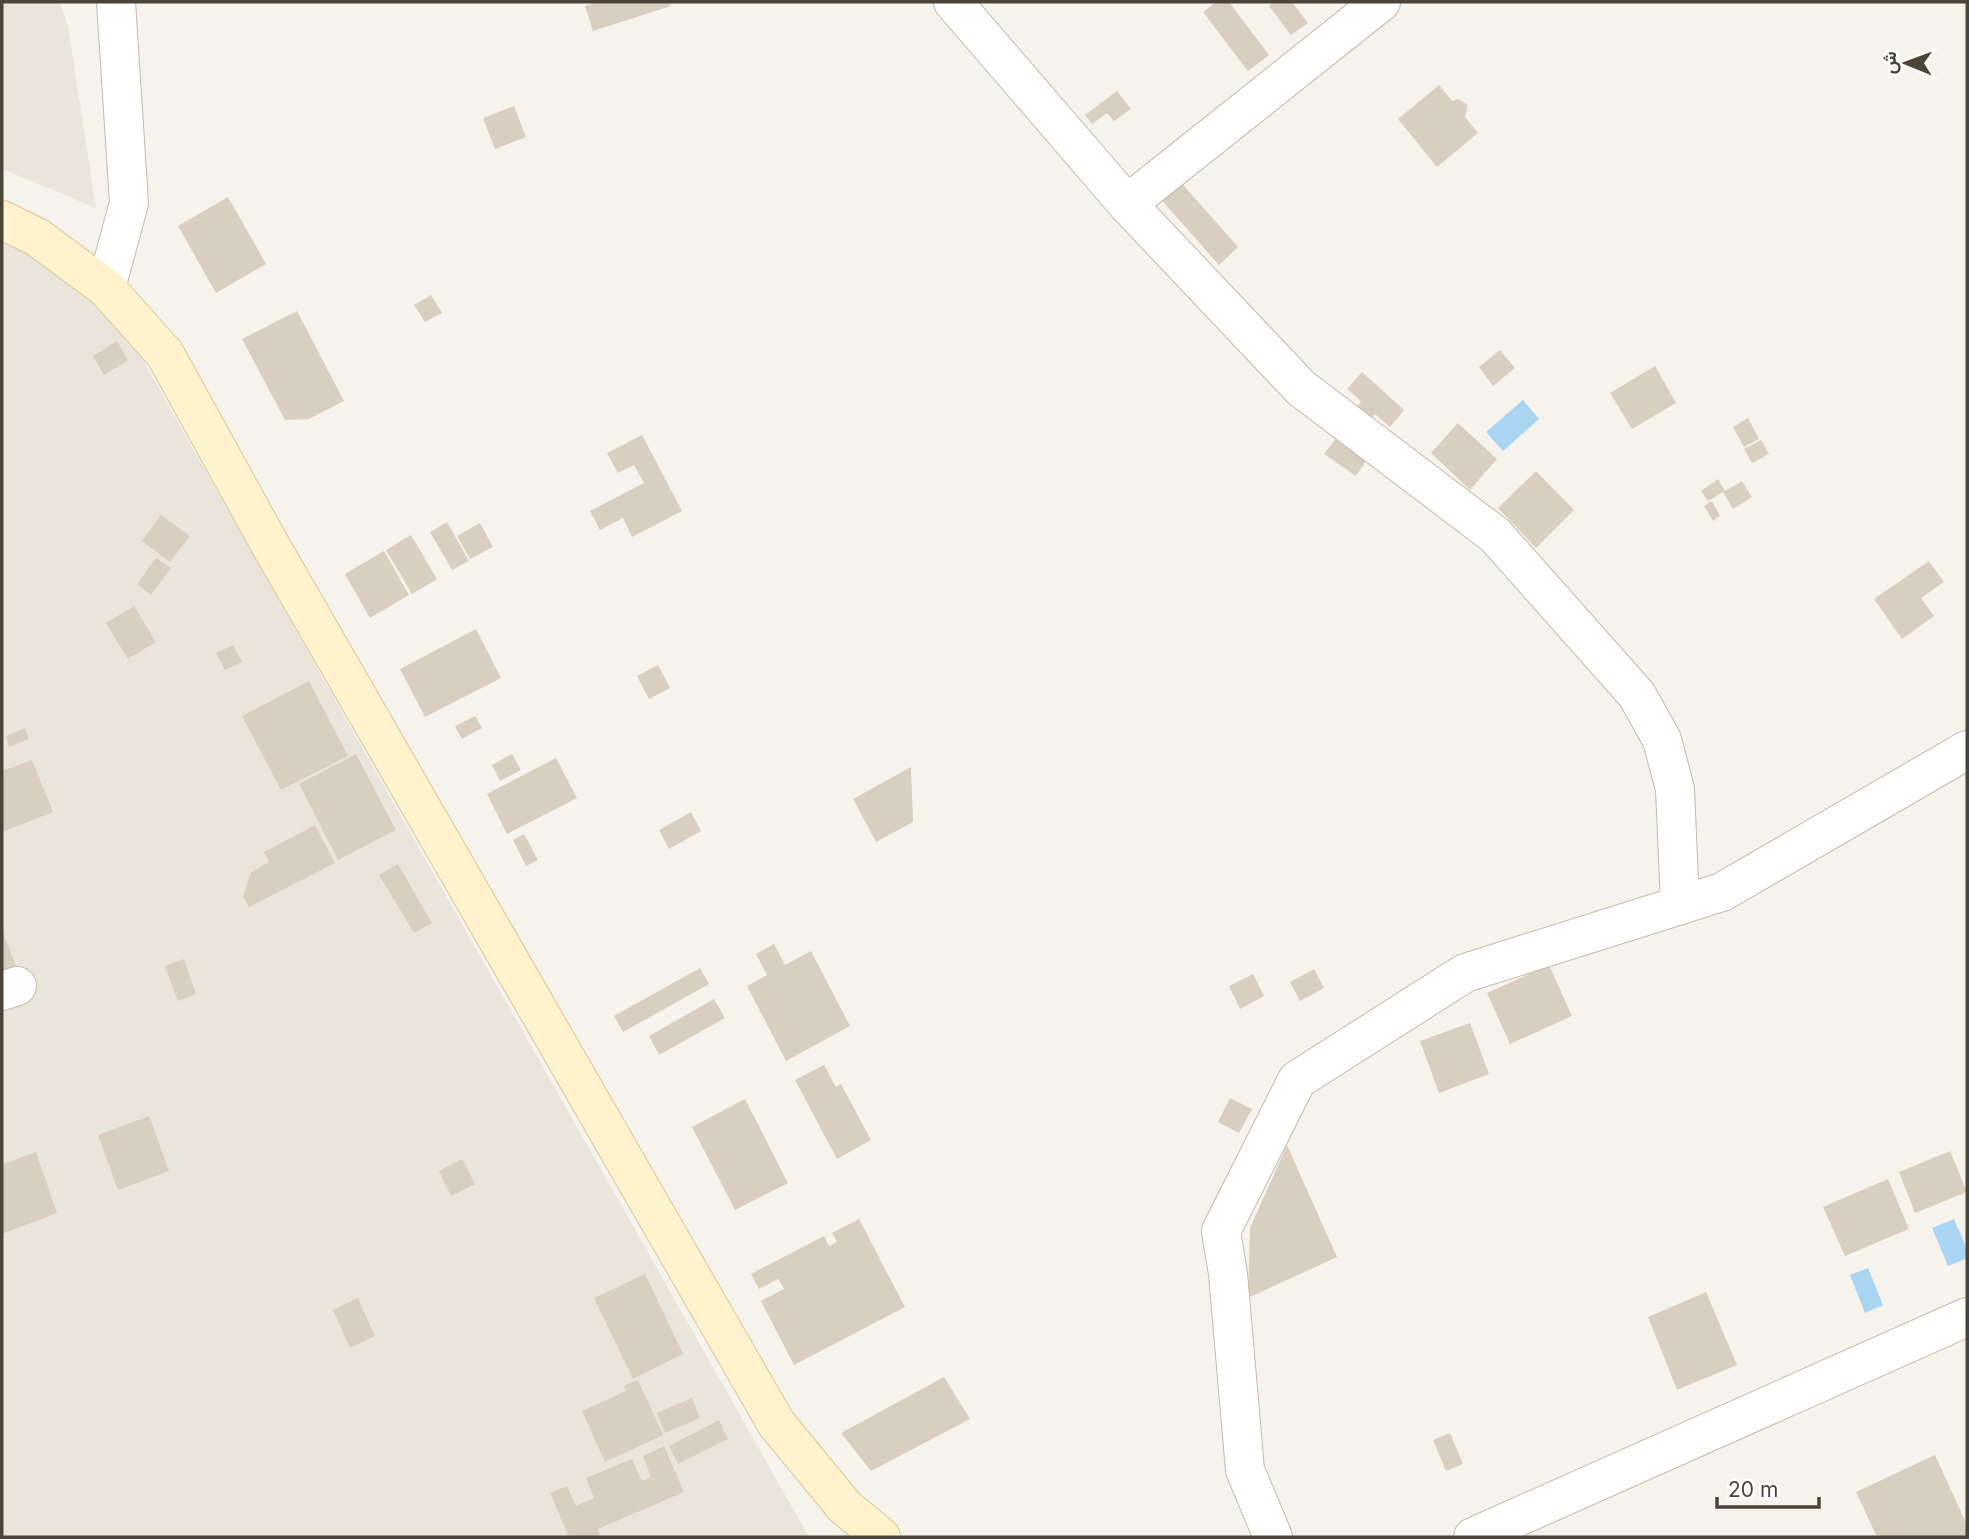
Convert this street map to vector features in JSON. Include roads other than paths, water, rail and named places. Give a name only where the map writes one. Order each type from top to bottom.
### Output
[{"type":"main road","points":[[2,220],[37,237],[106,288],[164,354],[268,541],[776,1423],[844,1506],[881,1537]]},
{"type":"street","points":[[106,288],[129,202],[116,2]]},
{"type":"street","points":[[953,2],[1127,204],[1301,387],[1495,535],[1637,695],[1662,740],[1675,789],[1680,905]]},
{"type":"street","points":[[1127,204],[1381,2]]},
{"type":"street","points":[[1273,1537],[1245,1470],[1228,1274],[1221,1231],[1297,1080],[1465,973],[1722,892],[1967,750]]},
{"type":"street","points":[[1474,1537],[1967,1317]]},
{"type":"water","points":[[1523,400],[1539,419],[1503,451],[1486,432]]},
{"type":"water","points":[[1954,1219],[1967,1249],[1967,1258],[1948,1266],[1932,1228]]},
{"type":"water","points":[[1868,1268],[1883,1305],[1865,1313],[1850,1275]]}]
